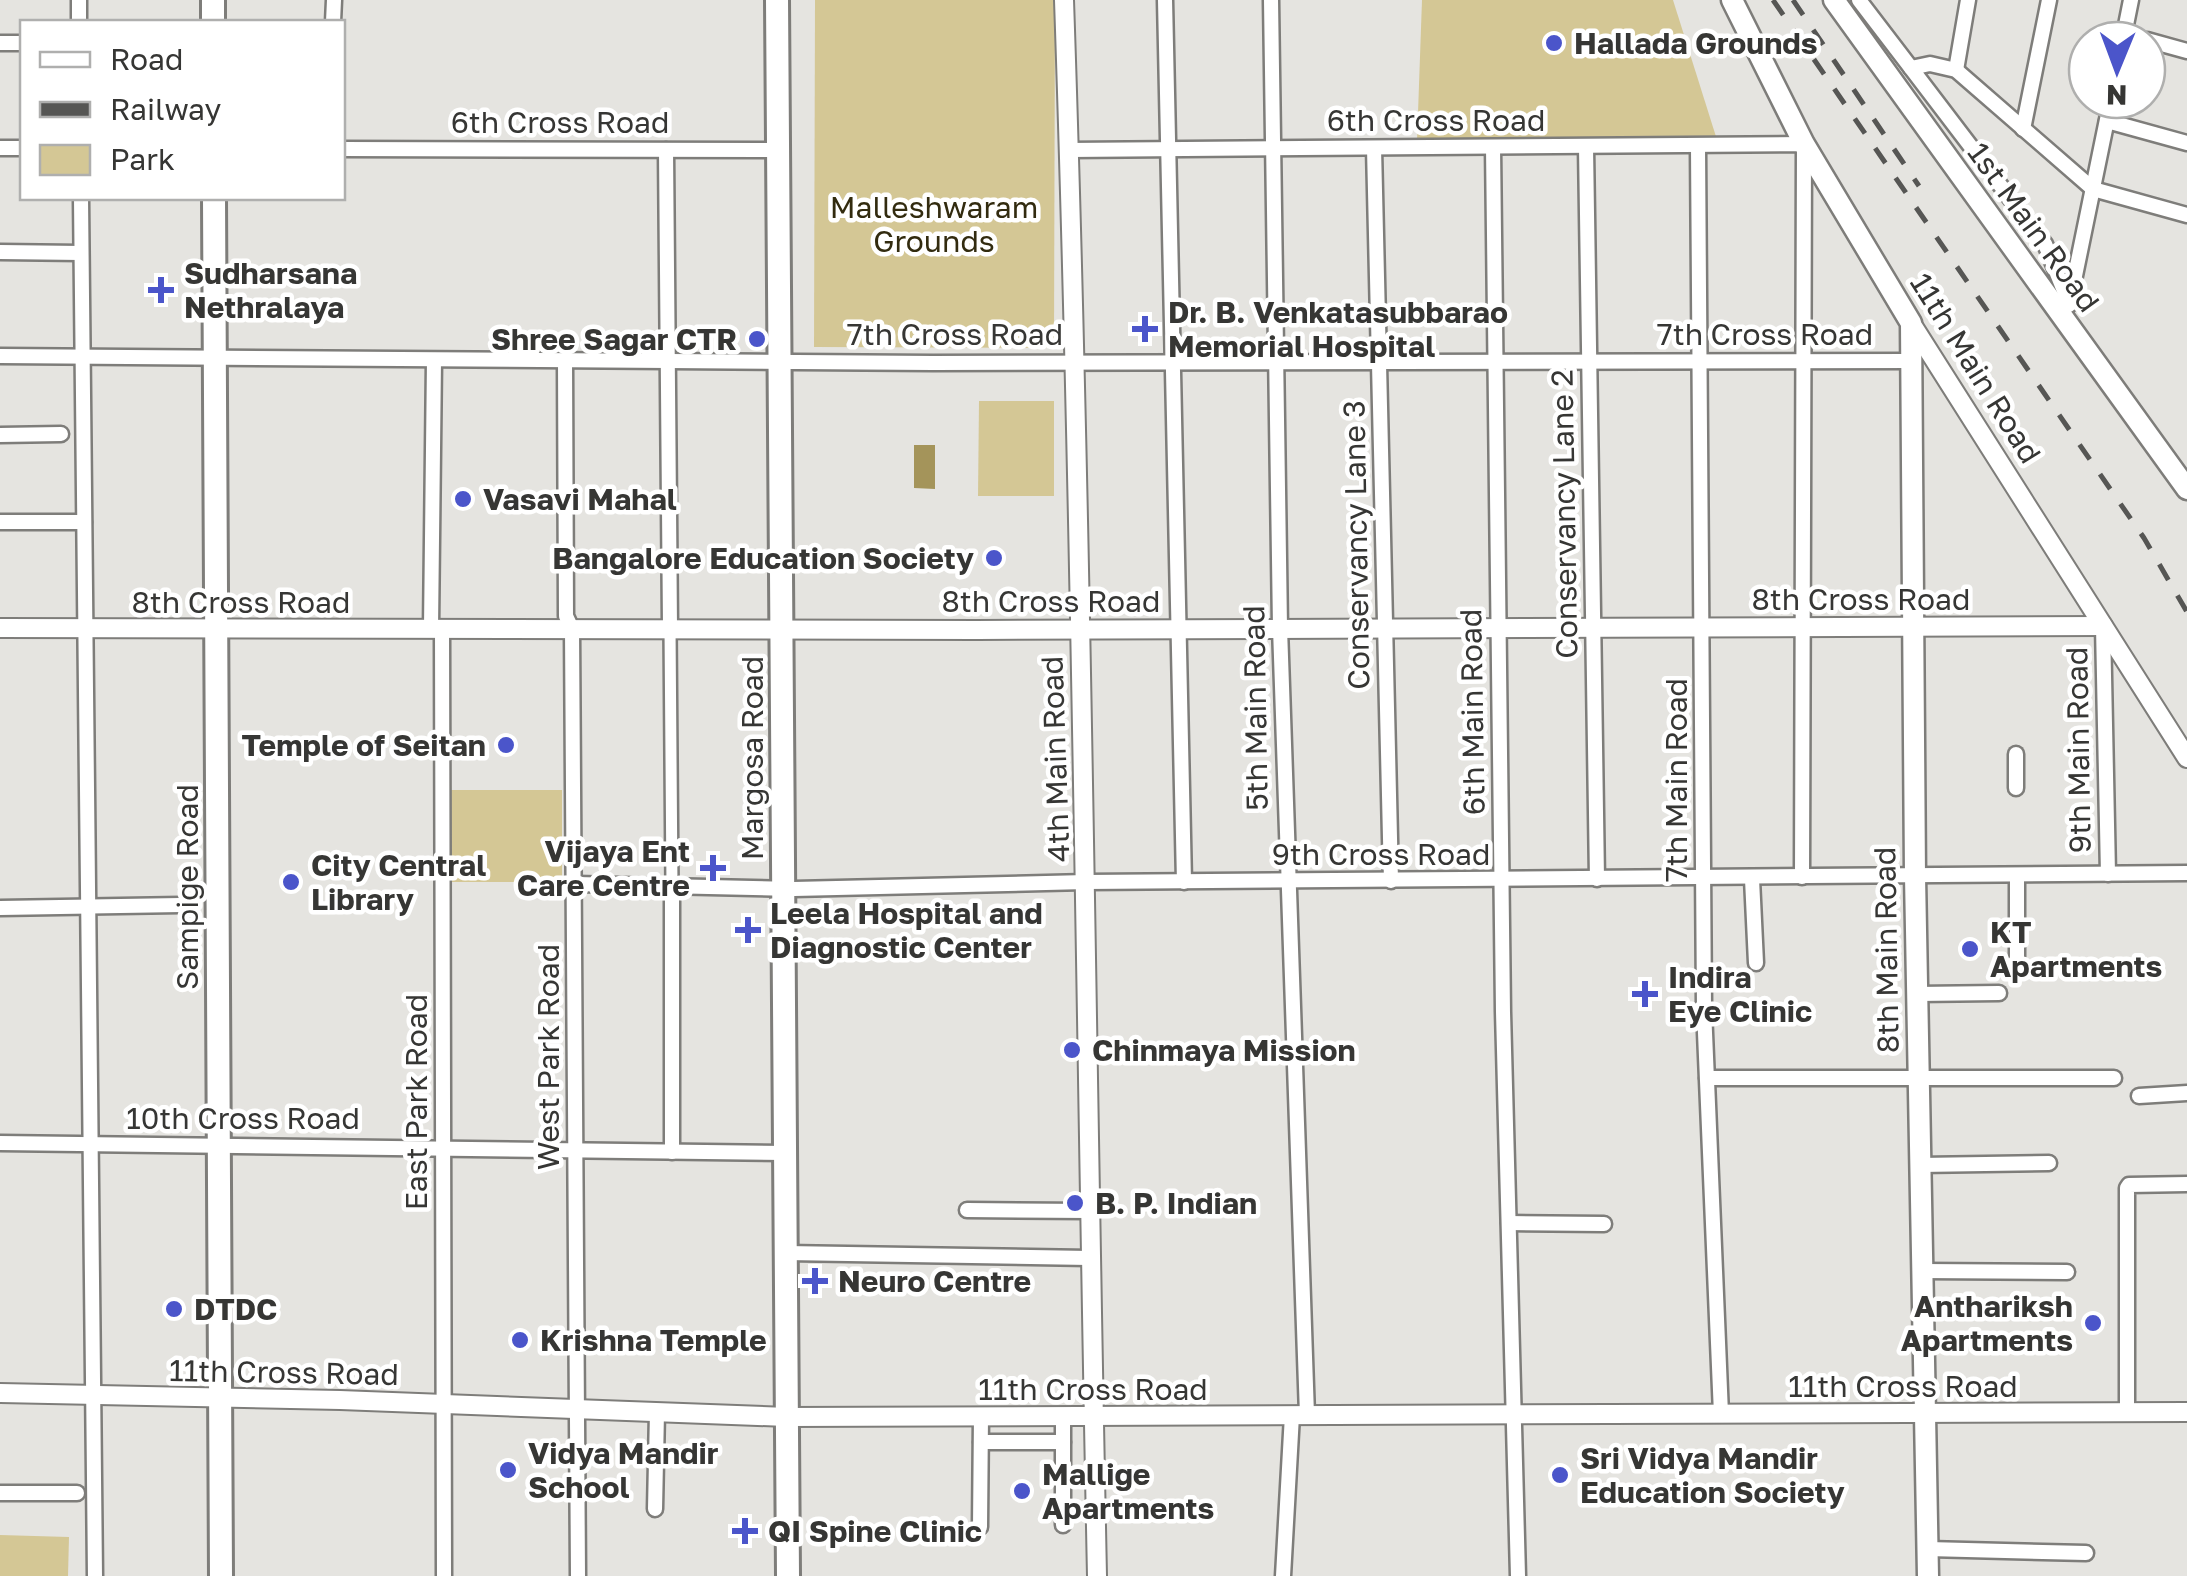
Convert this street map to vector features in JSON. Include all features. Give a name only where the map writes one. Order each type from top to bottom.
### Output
[{"type":"main road","name":"Margosa Road","points":[[777,0],[788,1576]]},
{"type":"main road","name":"11th Main Road","points":[[1732,0],[1804,144],[1911,323]]},
{"type":"main road","name":"1st Main Road","points":[[1834,0],[2068,314],[2187,489]]},
{"type":"main road","name":"Sampige Road","points":[[214,200],[221,1576]]},
{"type":"main road","name":"8th Main Road","points":[[1911,323],[1915,876],[1928,1576]]},
{"type":"street","name":"4th Main Road","points":[[1064,0],[1098,1576]]},
{"type":"street","points":[[1165,0],[1184,882]]},
{"type":"street","name":"5th Main Road","points":[[1271,0],[1280,628],[1299,1416],[1283,1576]]},
{"type":"street","points":[[1859,0],[2045,244],[2068,314]]},
{"type":"street","points":[[1956,70],[1968,0]]},
{"type":"street","points":[[2023,129],[2049,0]]},
{"type":"street","points":[[1911,68],[1930,64],[1956,70],[2093,190],[2187,215]]},
{"type":"street","points":[[2068,314],[2106,120],[2187,142]]},
{"type":"street","name":"6th Cross Road","points":[[1069,150],[1804,144]]},
{"type":"street","points":[[1802,878],[1804,144]]},
{"type":"street","name":"6th Main Road","points":[[1493,147],[1503,1012],[1518,1576]]},
{"type":"street","name":"Conservancy Lane 2","points":[[1586,147],[1597,879]]},
{"type":"street","name":"7th Main Road","points":[[1698,147],[1707,1078],[1721,1414]]},
{"type":"street","name":"Conservancy Lane 3","points":[[1374,148],[1392,881]]},
{"type":"street","name":"6th Cross Road","points":[[345,149],[778,150]]},
{"type":"street","points":[[666,150],[672,1152]]},
{"type":"street","points":[[81,200],[93,1395],[86,1493],[95,1576]]},
{"type":"street","points":[[0,252],[81,253]]},
{"type":"street","name":"11th Main Road","points":[[1911,323],[2187,758]]},
{"type":"street","name":"7th Cross Road","points":[[0,356],[1171,363],[1910,361]]},
{"type":"street","name":"East Park Road","points":[[434,360],[444,1576]]},
{"type":"street","name":"West Park Road","points":[[566,360],[566,616],[572,629],[576,884],[578,1576]]},
{"type":"street","points":[[0,436],[61,434]]},
{"type":"street","points":[[0,522],[84,522]]},
{"type":"street","name":"8th Cross Road","points":[[0,628],[2103,626]]},
{"type":"street","name":"9th Main Road","points":[[2103,626],[2108,874]]},
{"type":"street","points":[[2016,754],[2016,788]]},
{"type":"street","name":"9th Cross Road","points":[[576,884],[783,888],[2187,874]]},
{"type":"street","points":[[2017,876],[2017,972]]},
{"type":"street","points":[[1752,878],[1756,963]]},
{"type":"street","points":[[0,908],[181,905]]},
{"type":"street","points":[[1917,994],[1999,993]]},
{"type":"street","points":[[1707,1078],[2114,1078]]},
{"type":"street","points":[[2139,1096],[2187,1093]]},
{"type":"street","name":"10th Cross Road","points":[[0,1143],[785,1153]]},
{"type":"street","points":[[1920,1165],[2048,1163]]},
{"type":"street","points":[[2127,1412],[2126,1188],[2187,1184]]},
{"type":"street","points":[[967,1210],[1089,1211]]},
{"type":"street","points":[[1509,1223],[1604,1224]]},
{"type":"street","points":[[786,1253],[1089,1258]]},
{"type":"street","points":[[1922,1272],[2068,1272]]},
{"type":"street","points":[[1923,1310],[2066,1309]]},
{"type":"street","name":"11th Cross Road","points":[[0,1393],[444,1404],[787,1418],[2187,1412]]},
{"type":"street","points":[[655,1509],[657,1412]]},
{"type":"street","points":[[980,1527],[981,1416]]},
{"type":"street","points":[[1063,1416],[1063,1525]]},
{"type":"street","points":[[981,1442],[1063,1442]]},
{"type":"street","points":[[0,1492],[86,1493]]},
{"type":"street","points":[[1928,1548],[2086,1553]]},
{"type":"green space","name":"Malleshwaram Grounds","points":[[815,0],[1055,0],[1054,348],[814,347]]},
{"type":"green space","name":"Hallada Grounds","points":[[1422,0],[1673,0],[1718,143],[1417,141]]},
{"type":"green space","points":[[979,401],[1054,401],[1054,496],[978,496]]},
{"type":"green space","points":[[450,790],[562,790],[562,882],[450,882]]},
{"type":"green space","points":[[0,1535],[69,1537],[68,1576],[0,1576]]},
{"type":"shaded area","points":[[914,445],[935,445],[935,489],[914,488]]},
{"type":"railway","points":[[1773,0],[2144,538],[2187,612]]},
{"type":"railway","points":[[1793,0],[1919,186]]},
{"type":"place","name":"Hallada Grounds","points":[[1554,43]]},
{"type":"place","name":"Sudharsana Nethralaya","points":[[161,290]]},
{"type":"place","name":"Dr. B. Venkatasubbarao Memorial Hospital","points":[[1145,329]]},
{"type":"place","name":"Shree Sagar CTR","points":[[757,339]]},
{"type":"place","name":"Vasavi Mahal","points":[[463,499]]},
{"type":"place","name":"Bangalore Education Society","points":[[994,558]]},
{"type":"place","name":"Temple of Seitan","points":[[506,745]]},
{"type":"place","name":"Vijaya Ent Care Centre","points":[[713,868]]},
{"type":"place","name":"City Central Library","points":[[291,882]]},
{"type":"place","name":"Leela Hospital and Diagnostic Center","points":[[748,930]]},
{"type":"place","name":"KT Apartments","points":[[1970,949]]},
{"type":"place","name":"Indira Eye Clinic","points":[[1645,994]]},
{"type":"place","name":"Chinmaya Mission","points":[[1072,1050]]},
{"type":"place","name":"B. P. Indian","points":[[1075,1203]]},
{"type":"place","name":"Neuro Centre","points":[[815,1281]]},
{"type":"place","name":"DTDC","points":[[174,1309]]},
{"type":"place","name":"Anthariksh Apartments","points":[[2093,1323]]},
{"type":"place","name":"Krishna Temple","points":[[520,1340]]},
{"type":"place","name":"Vidya Mandir School","points":[[508,1470]]},
{"type":"place","name":"Sri Vidya Mandir Education Society","points":[[1560,1475]]},
{"type":"place","name":"Mallige Apartments","points":[[1022,1491]]},
{"type":"place","name":"QI Spine Clinic","points":[[745,1531]]}]
